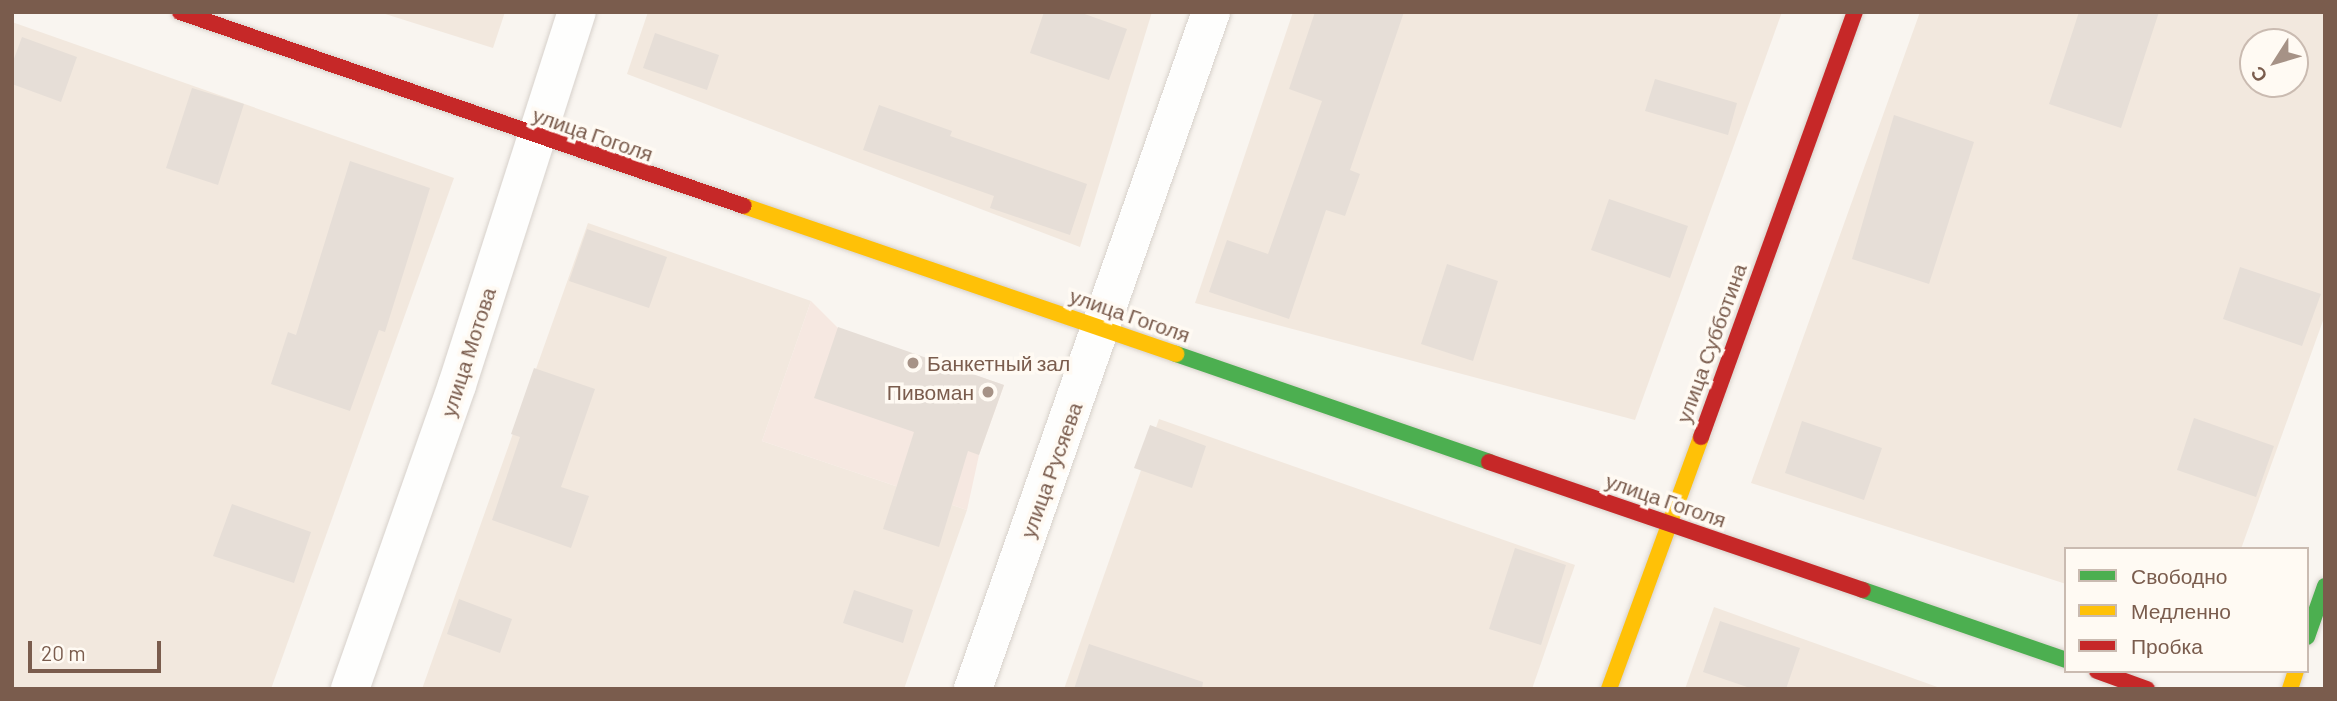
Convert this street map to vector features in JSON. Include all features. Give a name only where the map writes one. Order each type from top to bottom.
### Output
[{"type":"street","name":"улица Гоголя","points":[[180,12],[537,138],[1100,327],[2064,659]]},
{"type":"street","name":"улица Мотова","points":[[350,689],[449,410],[577,12]]},
{"type":"street","name":"улица Русяева","points":[[973,689],[1212,12]]},
{"type":"street","name":"улица Субботина","points":[[1609,689],[1855,12]]},
{"type":"street","points":[[2309,631],[2325,586]]},
{"type":"street","points":[[2103,673],[2147,689]]},
{"type":"shaded area","points":[[379,12],[505,12],[493,48]]},
{"type":"shaded area","points":[[648,12],[1152,12],[1080,247],[627,74]]},
{"type":"shaded area","points":[[1293,12],[1782,12],[1635,420],[1195,303]]},
{"type":"shaded area","points":[[1920,12],[2325,12],[2325,315],[2242,547],[2064,547],[2064,583],[1751,483]]},
{"type":"shaded area","points":[[12,22],[454,178],[271,689],[12,689]]},
{"type":"shaded area","points":[[588,223],[811,301],[762,441],[967,510],[904,689],[422,689]]},
{"type":"shaded area","points":[[811,301],[838,328],[1004,385],[979,455],[967,510],[762,441]]},
{"type":"shaded area","points":[[1159,419],[1575,565],[1532,689],[1064,689]]},
{"type":"shaded area","points":[[1714,607],[1943,689],[1685,689]]},
{"type":"building","points":[[1044,12],[1079,12],[1127,29],[1109,80],[1030,53]]},
{"type":"building","points":[[1315,12],[1404,12],[1350,170],[1360,174],[1345,216],[1326,210],[1289,319],[1209,292],[1227,240],[1268,254],[1322,101],[1289,89]]},
{"type":"building","points":[[2079,12],[2159,12],[2121,128],[2049,104]]},
{"type":"building","points":[[655,33],[719,55],[707,90],[643,68]]},
{"type":"building","points":[[22,37],[77,57],[61,102],[12,84],[12,64]]},
{"type":"building","points":[[1655,79],[1737,103],[1728,135],[1645,111]]},
{"type":"building","points":[[192,88],[244,104],[218,185],[166,168]]},
{"type":"building","points":[[879,105],[952,131],[950,136],[1087,184],[1070,235],[990,208],[994,196],[863,150]]},
{"type":"building","points":[[1894,115],[1974,142],[1929,284],[1852,259]]},
{"type":"building","points":[[350,161],[430,188],[385,332],[379,330],[350,411],[271,384],[288,332],[296,335]]},
{"type":"building","points":[[1609,199],[1688,226],[1670,278],[1591,250]]},
{"type":"building","points":[[587,229],[667,257],[649,308],[569,281]]},
{"type":"building","points":[[1447,264],[1498,281],[1473,361],[1421,344]]},
{"type":"building","points":[[2240,267],[2321,294],[2302,346],[2223,319]]},
{"type":"building","points":[[838,327],[1004,385],[979,455],[968,451],[939,547],[883,529],[914,432],[814,398]]},
{"type":"building","points":[[534,368],[595,389],[561,487],[589,496],[571,548],[492,520],[520,437],[511,434]]},
{"type":"building","points":[[2194,418],[2274,446],[2256,497],[2177,470]]},
{"type":"building","points":[[1802,421],[1882,448],[1864,500],[1785,473]]},
{"type":"building","points":[[1150,425],[1206,446],[1192,488],[1134,468]]},
{"type":"building","points":[[232,504],[311,532],[294,583],[213,556]]},
{"type":"building","points":[[1515,548],[1566,565],[1541,645],[1489,629]]},
{"type":"building","points":[[854,590],[913,610],[903,643],[843,623]]},
{"type":"building","points":[[459,599],[512,619],[500,653],[447,634]]},
{"type":"building","points":[[1720,621],[1800,648],[1786,689],[1753,689],[1703,672]]},
{"type":"building","points":[[1089,644],[1203,682],[1202,689],[1074,689]]},
{"type":"traffic: fast","points":[[1176,354],[1489,462]]},
{"type":"traffic: fast","points":[[2309,631],[2325,586]]},
{"type":"traffic: fast","points":[[1863,590],[2064,659]]},
{"type":"traffic: slow","points":[[744,206],[1176,354]]},
{"type":"traffic: slow","points":[[1609,689],[1701,437]]},
{"type":"traffic: slow","points":[[2290,689],[2295,673]]},
{"type":"traffic: jam","points":[[180,12],[744,206]]},
{"type":"traffic: jam","points":[[1701,437],[1855,12]]},
{"type":"traffic: jam","points":[[1489,462],[1863,590]]},
{"type":"traffic: jam","points":[[2103,673],[2147,689]]},
{"type":"place","name":"Банкетный зал","points":[[913,363]]},
{"type":"place","name":"Пивоман","points":[[988,392]]}]
